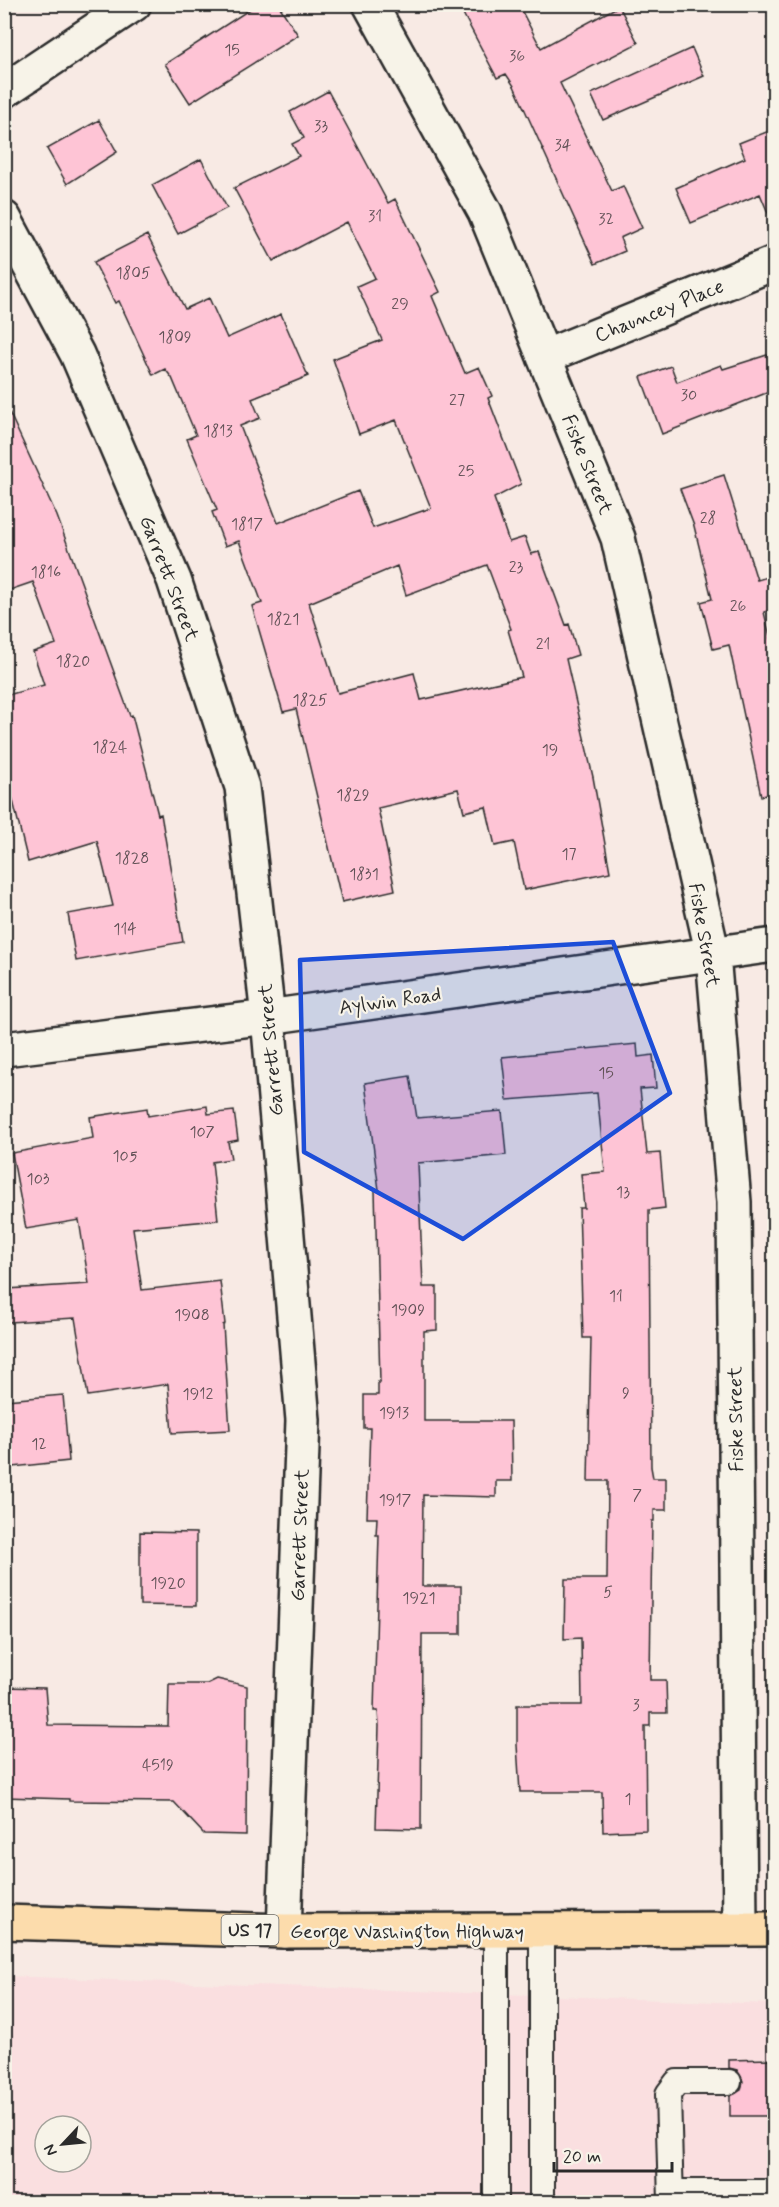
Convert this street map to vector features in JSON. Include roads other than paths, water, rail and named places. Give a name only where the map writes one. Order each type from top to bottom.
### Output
[{"type":"main road","name":"George Washington Highway","points":[[4,1922],[284,1931],[774,1929]]},
{"type":"street","points":[[4,91],[134,4]]},
{"type":"street","name":"Fiske Street","points":[[370,4],[485,212],[618,538],[713,955],[734,1202],[740,1929]]},
{"type":"street","name":"Garrett Street","points":[[4,218],[77,354],[174,580],[242,787],[268,1017],[303,1420],[284,1931]]},
{"type":"street","name":"Chauncey Place","points":[[544,357],[774,263]]},
{"type":"street","name":"Aylwin Road","points":[[4,1049],[268,1017],[774,945]]},
{"type":"lane","points":[[496,1930],[496,2202]]},
{"type":"lane","points":[[542,1930],[543,2202]]},
{"type":"lane","points":[[729,2082],[677,2082],[668,2094],[671,2197],[774,2192]]}]
